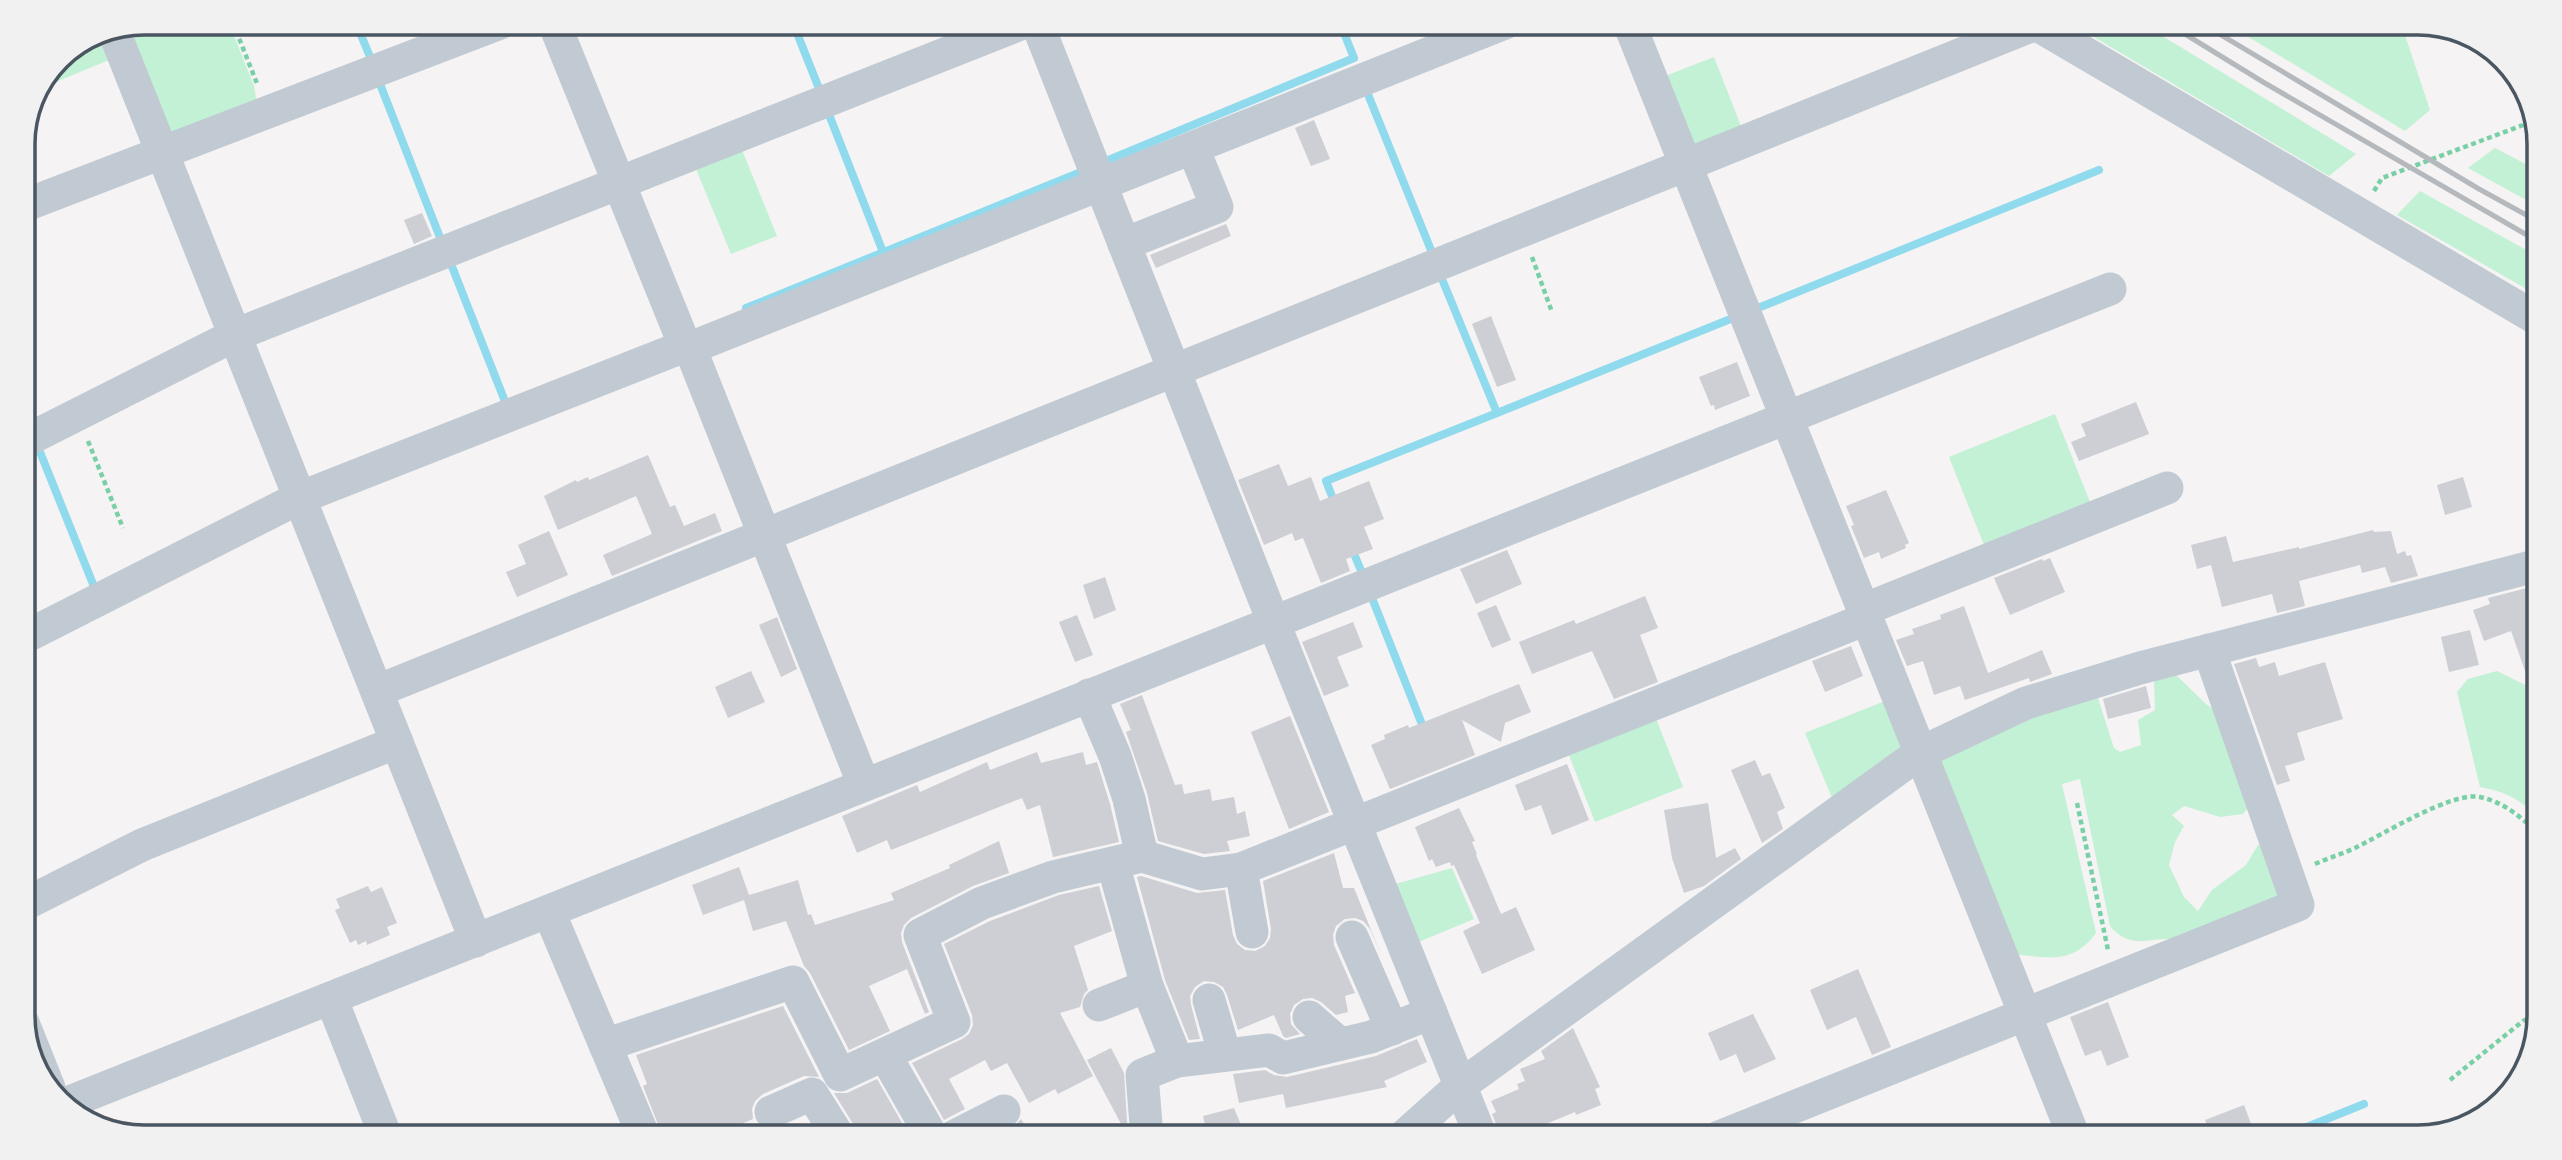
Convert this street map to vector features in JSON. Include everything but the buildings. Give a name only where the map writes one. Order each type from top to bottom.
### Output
[{"type":"street","points":[[35,202],[469,35]]},
{"type":"street","points":[[559,35],[617,183],[765,536],[864,785]]},
{"type":"street","points":[[35,436],[235,335],[993,35]]},
{"type":"street","points":[[1042,35],[1476,1125]]},
{"type":"street","points":[[35,632],[299,498],[1475,35]]},
{"type":"street","points":[[1634,35],[2069,1125]]},
{"type":"street","points":[[377,691],[2006,35]]},
{"type":"street","points":[[2055,35],[2527,313]]},
{"type":"street","points":[[117,39],[476,941]]},
{"type":"street","points":[[1125,244],[1217,207],[1193,148]]},
{"type":"street","points":[[75,1100],[2110,289]]},
{"type":"street","points":[[771,1112],[812,1094],[814,1088],[840,1075],[954,1022],[920,935],[982,904],[1053,877],[1128,860],[1202,874],[1241,869],[2167,488]]},
{"type":"street","points":[[1414,1125],[1460,1086],[1920,753],[2025,702],[2209,650],[2527,568]]},
{"type":"street","points":[[1749,1125],[2298,905],[2209,650]]},
{"type":"street","points":[[1089,695],[1119,766],[1129,799],[1128,860],[1147,986],[1177,1061]]},
{"type":"street","points":[[35,899],[142,845],[397,742]]},
{"type":"street","points":[[1241,869],[1252,932]]},
{"type":"street","points":[[549,912],[639,1125]]},
{"type":"street","points":[[1352,937],[1392,1029]]},
{"type":"street","points":[[605,1045],[793,982],[840,1075]]},
{"type":"street","points":[[1099,1005],[1147,986]]},
{"type":"street","points":[[331,998],[381,1125]]},
{"type":"street","points":[[1209,1000],[1225,1055]]},
{"type":"street","points":[[1146,1125],[1142,1075],[1177,1061],[1269,1050],[1283,1058],[1392,1029],[1431,1013]]},
{"type":"street","points":[[1309,1017],[1340,1044]]},
{"type":"street","points":[[885,1055],[925,1125]]},
{"type":"street","points":[[812,1094],[831,1125]]},
{"type":"street","points":[[977,1125],[1004,1111]]},
{"type":"path","points":[[238,35],[257,82],[265,114]]},
{"type":"path","points":[[2359,214],[2382,178],[2524,124]]},
{"type":"path","points":[[1522,231],[1552,312]]},
{"type":"path","points":[[78,414],[123,528]]},
{"type":"path","points":[[2288,874],[2355,848],[2457,799],[2477,796],[2501,804],[2527,823]]},
{"type":"path","points":[[2077,803],[2114,978]]},
{"type":"path","points":[[2450,1080],[2527,1019]]},
{"type":"green space","points":[[234,35],[254,86],[258,110],[176,142],[127,37]]},
{"type":"green space","points":[[2091,35],[2161,35],[2356,154],[2329,176]]},
{"type":"green space","points":[[2245,35],[2405,35],[2430,110],[2405,131]]},
{"type":"green space","points":[[104,42],[114,58],[53,83],[83,53],[102,43]]},
{"type":"green space","points":[[1714,57],[1741,126],[1694,145],[1660,78]]},
{"type":"green space","points":[[740,145],[777,236],[731,254],[694,164]]},
{"type":"green space","points":[[2495,148],[2527,165],[2527,200],[2468,168]]},
{"type":"green space","points":[[2420,191],[2527,250],[2527,289],[2397,215]]},
{"type":"green space","points":[[2055,414],[2092,507],[1986,550],[1949,457]]},
{"type":"green space","points":[[2497,671],[2527,686],[2527,808],[2512,797],[2480,787],[2457,692],[2468,679]]},
{"type":"green space","points":[[2162,674],[2175,674],[2206,704],[2225,717],[2253,802],[2243,814],[2220,817],[2184,806],[2172,815],[2184,826],[2175,842],[2169,865],[2184,897],[2198,911],[2212,890],[2246,865],[2258,845],[2268,844],[2281,899],[2183,941],[2127,939],[2110,926],[2080,779],[2062,784],[2096,933],[2087,944],[2068,955],[2047,957],[2011,954],[1937,774],[1942,757],[1996,725],[2096,692],[2114,748],[2120,752],[2141,745],[2138,720],[2155,710],[2154,682]]},
{"type":"green space","points":[[1885,701],[1902,743],[1896,758],[1835,805],[1805,733]]},
{"type":"green space","points":[[1655,716],[1683,787],[1595,822],[1567,750]]},
{"type":"green space","points":[[1452,868],[1474,919],[1416,943],[1392,885]]},
{"type":"waterway","points":[[361,35],[373,64]]},
{"type":"waterway","points":[[798,35],[820,91]]},
{"type":"waterway","points":[[1106,161],[1354,58],[1345,35]]},
{"type":"waterway","points":[[378,79],[441,240]]},
{"type":"waterway","points":[[1367,92],[1433,255],[1435,254]]},
{"type":"waterway","points":[[828,112],[883,252]]},
{"type":"waterway","points":[[1753,310],[2099,170]]},
{"type":"waterway","points":[[746,308],[1081,172]]},
{"type":"waterway","points":[[451,264],[506,404]]},
{"type":"waterway","points":[[1335,504],[1326,481],[1497,413],[1442,279]]},
{"type":"waterway","points":[[1497,413],[1733,318]]},
{"type":"waterway","points":[[38,447],[95,589]]},
{"type":"waterway","points":[[1352,549],[1362,573]]},
{"type":"waterway","points":[[1372,598],[1425,732]]},
{"type":"waterway","points":[[2312,1125],[2364,1104]]},
{"type":"railway","points":[[2187,35],[2527,235]]},
{"type":"railway","points":[[2221,35],[2527,215]]}]
